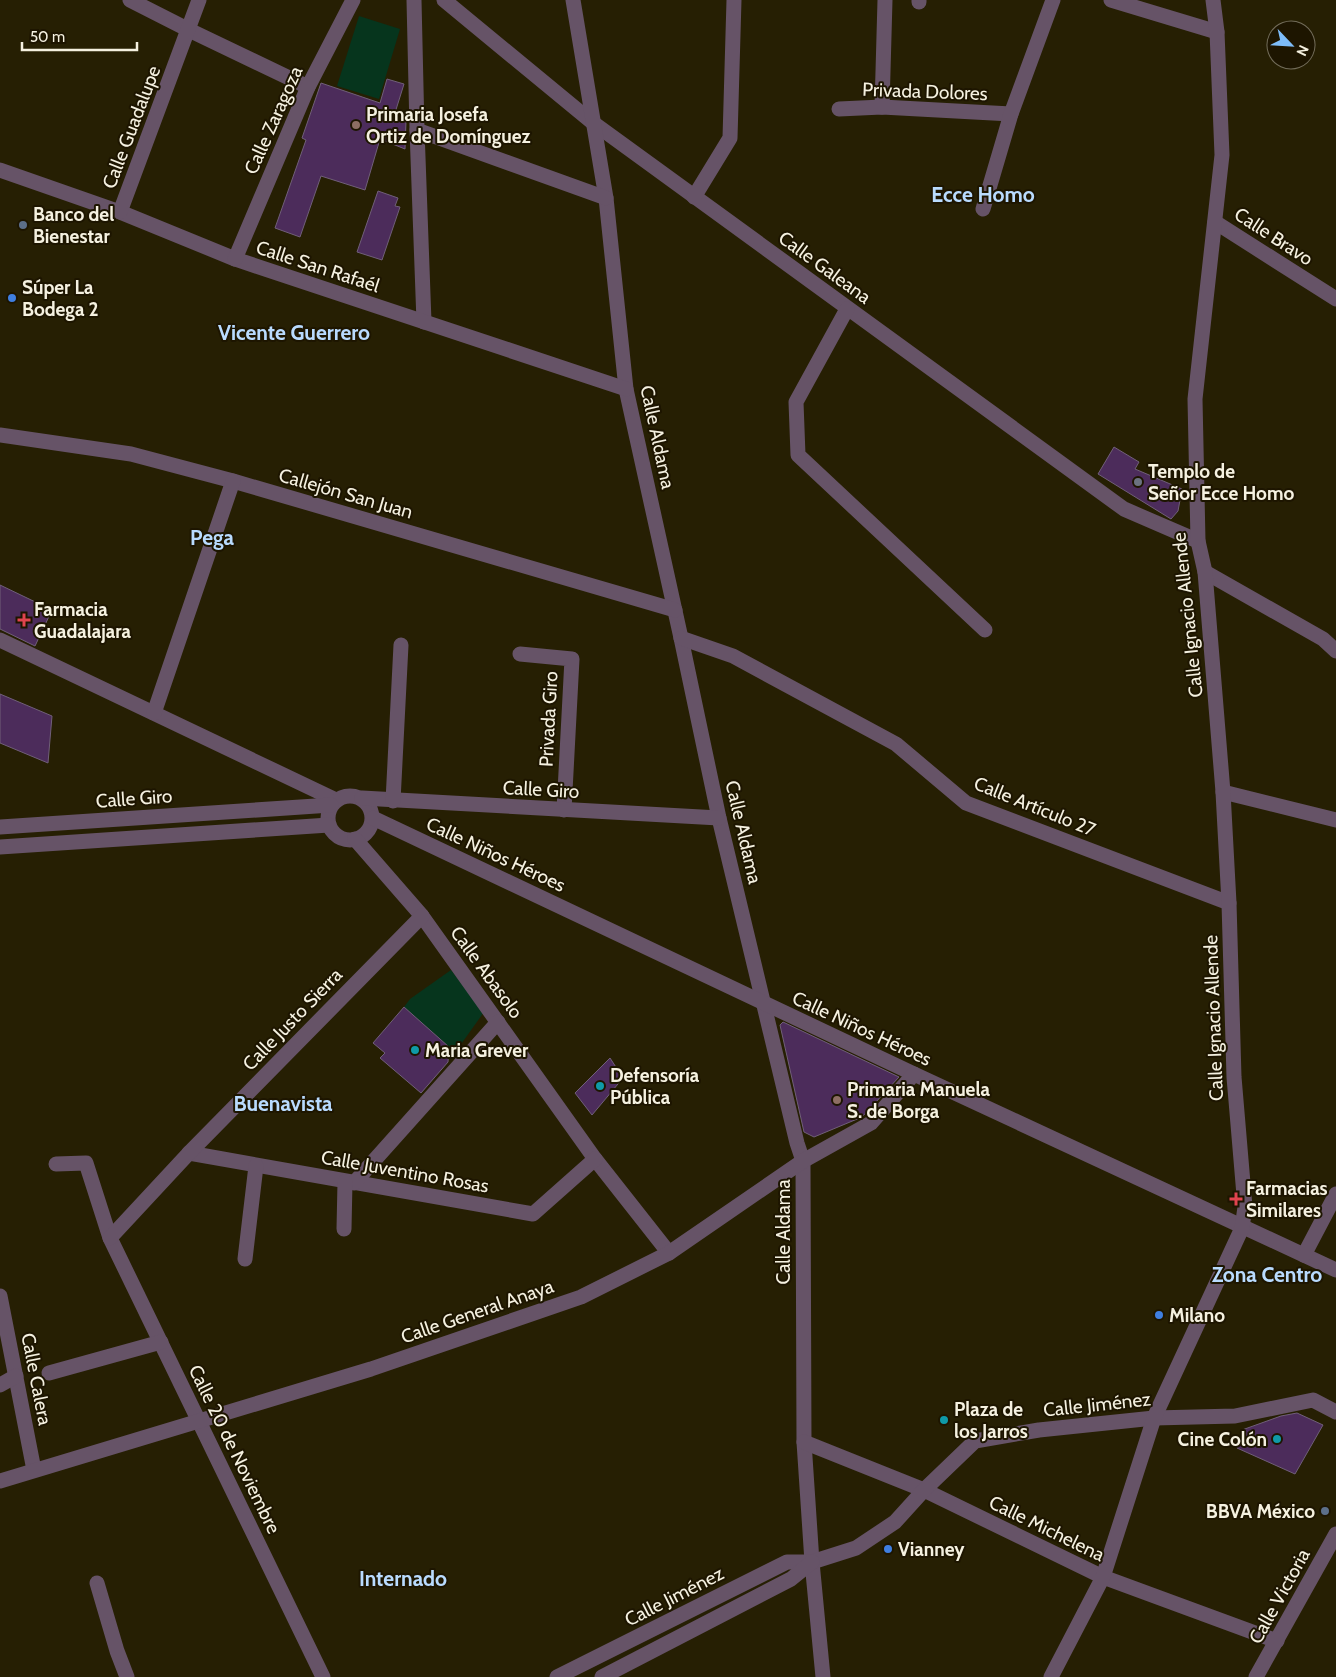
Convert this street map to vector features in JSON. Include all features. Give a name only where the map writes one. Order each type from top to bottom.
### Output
[{"type":"street","points":[[130,0],[308,87]]},
{"type":"street","name":"Calle Guadalupe","points":[[120,212],[199,0]]},
{"type":"street","name":"Calle Zaragoza","points":[[235,259],[308,87],[353,0]]},
{"type":"street","points":[[414,0],[424,322]]},
{"type":"street","name":"Calle Galeana","points":[[444,0],[592,122],[1124,509],[1198,541]]},
{"type":"street","name":"Calle Aldama","points":[[572,0],[606,198],[626,389],[719,818],[803,1161],[804,1442],[812,1562],[823,1677]]},
{"type":"street","points":[[694,197],[730,138],[734,0]]},
{"type":"street","points":[[882,107],[885,0]]},
{"type":"street","points":[[983,209],[1011,114],[1053,0]]},
{"type":"street","points":[[1112,0],[1217,32]]},
{"type":"street","name":"Calle Ignacio Allende","points":[[1051,1677],[1102,1577],[1154,1418],[1242,1228],[1245,1206],[1234,1077],[1229,903],[1223,792],[1205,572],[1198,541],[1195,399],[1222,155],[1217,32],[1213,0]]},
{"type":"street","name":"Privada Dolores","points":[[839,109],[882,107],[1011,114]]},
{"type":"street","points":[[417,130],[606,198]]},
{"type":"street","name":"Calle San Rafaél","points":[[0,170],[120,212],[235,259],[626,389]]},
{"type":"street","name":"Calle Bravo","points":[[1215,222],[1336,299]]},
{"type":"street","points":[[847,308],[796,402],[798,455],[985,630]]},
{"type":"street","name":"Callejón San Juan","points":[[0,435],[131,454],[233,481],[675,610]]},
{"type":"street","points":[[154,713],[233,481]]},
{"type":"street","points":[[1205,572],[1323,639],[1336,651]]},
{"type":"street","name":"Calle Artículo 27","points":[[681,638],[733,656],[896,744],[966,803],[1229,903]]},
{"type":"street","points":[[0,640],[154,713],[334,802]]},
{"type":"street","points":[[393,801],[401,645]]},
{"type":"street","name":"Privada Giro","points":[[520,654],[572,659],[564,810]]},
{"type":"street","points":[[1223,792],[1336,820]]},
{"type":"street","points":[[349,795],[362,798],[372,810],[371,826],[362,837],[342,839],[331,831],[328,811],[334,802],[349,795]]},
{"type":"street","name":"Calle Giro","points":[[362,798],[719,818]]},
{"type":"street","name":"Calle Giro","points":[[0,827],[334,802]]},
{"type":"street","name":"Calle Niños Héroes","points":[[373,818],[764,1004],[1242,1228],[1336,1270]]},
{"type":"street","points":[[0,847],[329,825]]},
{"type":"street","name":"Calle Abasolo","points":[[356,839],[422,916],[595,1159],[669,1253]]},
{"type":"street","name":"Calle Justo Sierra","points":[[110,1238],[189,1153],[422,916]]},
{"type":"street","points":[[344,1229],[350,1183],[498,1022]]},
{"type":"street","name":"Calle General Anaya","points":[[0,1481],[371,1369],[581,1297],[669,1253],[803,1161],[871,1124],[914,1074]]},
{"type":"street","name":"Calle Juventino Rosas","points":[[189,1153],[533,1214],[595,1159]]},
{"type":"street","name":"Calle 20 de Noviembre","points":[[56,1164],[86,1162],[110,1238],[323,1677]]},
{"type":"street","points":[[246,1259],[256,1166]]},
{"type":"street","points":[[1304,1255],[1336,1194]]},
{"type":"street","name":"Calle Calera","points":[[0,1296],[34,1470]]},
{"type":"street","points":[[49,1372],[161,1342]]},
{"type":"street","points":[[0,1385],[16,1376]]},
{"type":"street","name":"Calle Jiménez","points":[[557,1677],[787,1562],[812,1562],[856,1548],[895,1522],[924,1490],[975,1441],[1039,1430],[1154,1418],[1235,1416],[1313,1400],[1336,1412]]},
{"type":"street","name":"Calle Michelena","points":[[804,1442],[924,1490],[1102,1577],[1277,1641]]},
{"type":"street","name":"Calle Victoria","points":[[1256,1677],[1336,1534]]},
{"type":"street","name":"Calle Jiménez","points":[[602,1677],[791,1579],[812,1562]]},
{"type":"street","points":[[97,1583],[117,1651],[128,1677]]},
{"type":"green space","points":[[359,16],[400,29],[379,99],[337,86]]},
{"type":"green space","points":[[451,970],[484,1012],[459,1047],[449,1047],[404,1007],[410,999]]},
{"type":"building","points":[[387,79],[404,84],[394,116],[406,121],[405,149],[380,139],[365,190],[321,176],[300,237],[275,228],[306,140],[302,138],[321,83],[380,103]]},
{"type":"building","name":"Primaria Josefa Ortiz de Domínguez","points":[[378,191],[398,198],[395,206],[400,207],[382,260],[357,252]]},
{"type":"building","name":"Templo de Señor Ecce Homo","points":[[1114,447],[1139,462],[1135,469],[1182,489],[1178,511],[1171,519],[1098,474]]},
{"type":"building","name":"Farmacia Guadalajara","points":[[0,585],[52,610],[35,646],[0,629]]},
{"type":"building","points":[[0,694],[52,716],[48,763],[0,743]]},
{"type":"building","name":"Maria Grever","points":[[404,1007],[449,1047],[448,1062],[421,1093],[380,1058],[385,1053],[373,1043]]},
{"type":"building","points":[[783,1022],[899,1077],[862,1117],[814,1137],[804,1132],[780,1025]]},
{"type":"building","name":"Defensoría Pública","points":[[610,1058],[623,1078],[592,1115],[575,1093]]},
{"type":"building","name":"Cine Colón","points":[[1297,1413],[1323,1425],[1295,1474],[1237,1448],[1242,1430],[1281,1416]]},
{"type":"place","name":"Primaria Josefa Ortiz de Domínguez","points":[[356,125]]},
{"type":"place","name":"Banco del Bienestar","points":[[23,225]]},
{"type":"place","name":"Súper La Bodega 2","points":[[12,298]]},
{"type":"place","name":"Templo de Señor Ecce Homo","points":[[1138,482]]},
{"type":"place","name":"Farmacia Guadalajara","points":[[24,620]]},
{"type":"place","name":"Maria Grever","points":[[415,1050]]},
{"type":"place","name":"Defensoría Pública","points":[[600,1086]]},
{"type":"place","name":"Primaria Manuela S. de Borga","points":[[837,1100]]},
{"type":"place","name":"Farmacias Similares","points":[[1236,1199]]},
{"type":"place","name":"Milano","points":[[1159,1315]]},
{"type":"place","name":"Plaza de los Jarros","points":[[944,1420]]},
{"type":"place","name":"Cine Colón","points":[[1277,1439]]},
{"type":"place","name":"BBVA México","points":[[1325,1511]]},
{"type":"place","name":"Vianney","points":[[888,1549]]},
{"type":"district","name":"Ecce Homo","points":[[983,195]]},
{"type":"district","name":"Vicente Guerrero","points":[[294,333]]},
{"type":"district","name":"Pega","points":[[212,538]]},
{"type":"district","name":"Buenavista","points":[[283,1104]]},
{"type":"district","name":"Zona Centro","points":[[1267,1275]]},
{"type":"district","name":"Internado","points":[[403,1579]]}]
